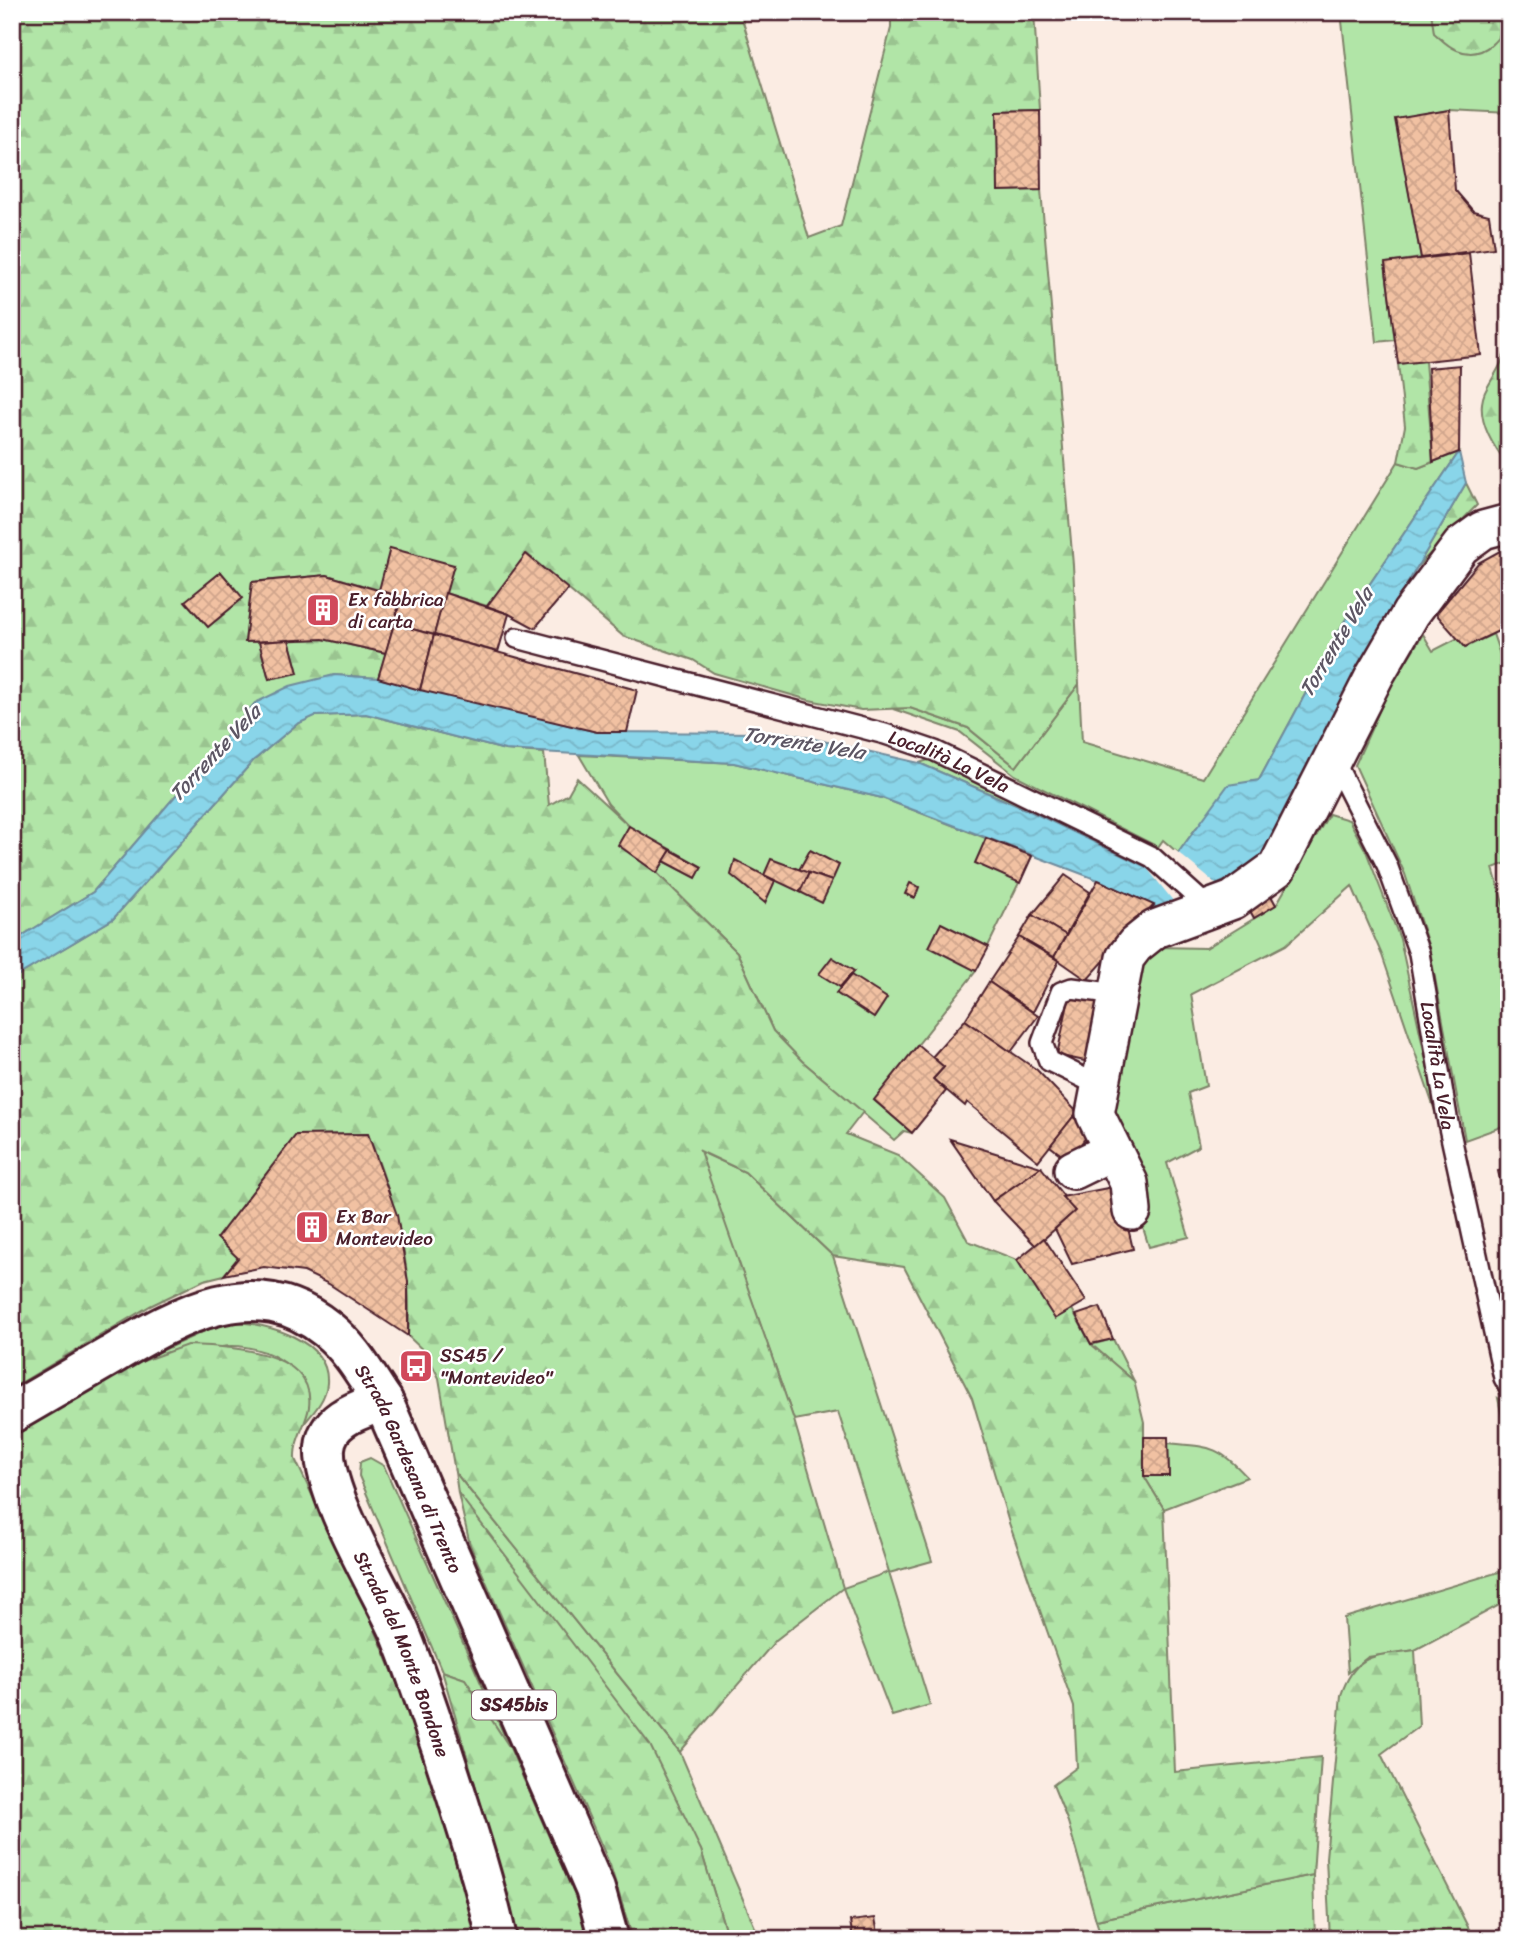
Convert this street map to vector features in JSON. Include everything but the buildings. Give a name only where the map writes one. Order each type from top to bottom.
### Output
[{"type":"main road","name":"Strada Gardesana di Trento","points":[[12,1413],[160,1327],[205,1307],[231,1301],[279,1306],[326,1329],[351,1352],[383,1401],[595,1889],[610,1939]]},
{"type":"main road","name":"Strada del Monte Bondone","points":[[383,1401],[337,1422],[329,1433],[325,1447],[328,1473],[404,1643],[476,1853],[498,1939]]},
{"type":"street","points":[[1132,1212],[1129,1183],[1095,1114],[1098,1085],[1125,958],[1135,945],[1169,922],[1203,902],[1265,880],[1277,868],[1332,757],[1411,613],[1461,546],[1483,530],[1509,523]]},
{"type":"street","points":[[1073,1170],[1112,1151]]},
{"type":"lane","name":"Località La Vela","points":[[517,638],[885,734],[935,751],[1152,857],[1203,902]]},
{"type":"lane","name":"Località La Vela","points":[[1332,757],[1387,865],[1419,953],[1448,1123],[1504,1378],[1509,1387]]},
{"type":"lane","points":[[1098,1085],[1049,1061],[1042,1043],[1061,992],[1072,988],[1117,994]]},
{"type":"green space","points":[[12,12],[740,12],[809,238],[841,226],[891,28],[891,12],[1034,12],[1040,110],[997,111],[999,191],[1041,190],[1073,565],[1079,684],[1016,767],[968,728],[910,708],[861,710],[809,700],[714,673],[693,660],[623,636],[527,554],[487,606],[445,593],[454,565],[379,590],[327,575],[252,582],[245,642],[259,642],[269,679],[298,673],[289,640],[323,639],[386,653],[378,678],[334,675],[255,703],[93,892],[12,942]]},
{"type":"green space","points":[[1341,12],[1509,12],[1509,113],[1449,110],[1396,120],[1421,258],[1385,263],[1395,340],[1377,342]]},
{"type":"green space","points":[[1431,12],[1507,12],[1502,30],[1491,45],[1484,50],[1467,53],[1451,47],[1434,33]]},
{"type":"green space","points":[[1509,241],[1509,327],[1507,266]]},
{"type":"green space","points":[[1509,327],[1509,467],[1486,430],[1482,408],[1487,388],[1505,353]]},
{"type":"green space","points":[[1425,361],[1433,462],[1418,468],[1398,462],[1405,426],[1398,364]]},
{"type":"green space","points":[[1459,452],[1344,622],[1259,780],[1196,828],[1178,853],[1163,840],[1158,847],[1015,775],[960,732],[893,709],[910,708],[968,728],[1016,767],[1079,684],[1082,742],[1203,778],[1398,462],[1418,468]]},
{"type":"green space","points":[[1466,483],[1477,505],[1417,567]]},
{"type":"green space","points":[[1423,634],[1433,651],[1458,638],[1466,647],[1493,634],[1509,681],[1509,862],[1493,868],[1509,925],[1509,1124],[1465,1140],[1430,951],[1405,874],[1355,765],[1389,689]]},
{"type":"green space","points":[[366,714],[505,750],[544,753],[549,805],[568,794],[577,778],[629,826],[619,845],[657,873],[737,952],[773,1031],[802,1061],[863,1112],[846,1134],[898,1155],[945,1198],[968,1241],[1017,1260],[1055,1318],[1072,1309],[1091,1344],[1134,1381],[1144,1422],[1144,1476],[1164,1509],[1175,1772],[1321,1757],[1313,1875],[1096,1920],[1068,1822],[1053,1785],[1077,1767],[1074,1707],[1009,1523],[972,1398],[904,1267],[833,1256],[745,1172],[700,1151],[794,1420],[843,1588],[776,1640],[680,1752],[455,1472],[439,1378],[427,1354],[408,1336],[405,1258],[394,1208],[368,1134],[296,1135],[217,1238],[238,1258],[224,1275],[204,1280],[150,1306],[12,1388],[12,979],[113,919],[253,761],[297,724],[314,716]]},
{"type":"green space","points":[[579,755],[734,763],[882,798],[1032,856],[976,971],[874,1100],[912,1133],[904,1131],[894,1140],[802,1061],[773,1031],[737,952],[657,873],[664,861],[696,878],[702,867],[629,826],[608,804]]},
{"type":"green space","points":[[931,759],[1149,862],[1146,867],[1032,812],[919,763]]},
{"type":"green space","points":[[1329,814],[1349,820],[1366,851],[1400,939],[1440,1126],[1382,955],[1352,886],[1286,945],[1191,994],[1206,1086],[1188,1093],[1199,1146],[1167,1163],[1189,1237],[1149,1247],[1104,1103],[1135,965],[1156,947],[1206,948],[1276,905]]},
{"type":"green space","points":[[699,1151],[745,1172],[833,1256],[932,1561],[889,1573],[930,1705],[892,1716],[843,1588],[889,1572],[838,1412],[794,1420]]},
{"type":"green space","points":[[234,1322],[278,1330],[307,1345],[318,1355],[325,1368],[326,1389],[318,1406],[302,1426],[307,1409],[306,1393],[300,1380],[291,1368],[264,1352],[248,1347],[220,1347],[124,1368],[209,1329]]},
{"type":"green space","points":[[1113,1339],[1134,1381],[1091,1345]]},
{"type":"green space","points":[[187,1345],[223,1347],[265,1355],[283,1362],[298,1373],[307,1388],[309,1407],[296,1445],[295,1459],[369,1615],[415,1726],[458,1862],[477,1939],[12,1939],[12,1431],[124,1368]]},
{"type":"green space","points":[[1498,1398],[1509,1405],[1509,1450]]},
{"type":"green space","points":[[1168,1443],[1204,1447],[1220,1453],[1247,1477],[1164,1509],[1144,1476],[1169,1475]]},
{"type":"green space","points":[[370,1458],[384,1466],[510,1748],[465,1679],[442,1671],[359,1476],[360,1462]]},
{"type":"green space","points":[[455,1472],[680,1752],[760,1939],[728,1939],[701,1850],[458,1493]]},
{"type":"green space","points":[[458,1493],[650,1745],[701,1850],[728,1939],[633,1939],[610,1865],[470,1545]]},
{"type":"green space","points":[[1509,1569],[1509,1600],[1415,1650],[1368,1657],[1348,1673],[1344,1618]]},
{"type":"green space","points":[[1415,1650],[1419,1726],[1381,1754],[1474,1939],[1330,1939],[1326,1858],[1341,1695],[1360,1663],[1378,1656]]},
{"type":"green space","points":[[442,1671],[465,1679],[510,1748],[580,1907],[589,1939],[517,1939],[511,1908]]},
{"type":"green space","points":[[1313,1875],[1315,1939],[1102,1939],[1096,1920]]},
{"type":"water","name":"Torrente Vela","points":[[1459,452],[1466,483],[1342,696],[1270,852],[1229,879],[1162,910],[1098,880],[882,798],[734,763],[505,750],[366,714],[315,716],[297,724],[253,761],[113,919],[12,979],[12,942],[93,892],[255,703],[290,686],[334,675],[378,678],[597,732],[788,733],[919,763],[1032,812],[1146,867],[1178,853],[1228,785],[1259,780],[1344,622]]},
{"type":"pier","points":[[1175,850],[1216,884],[1174,902],[1146,867],[1150,862]]},
{"type":"place","name":"Ex fabbrica di carta","points":[[323,610]]},
{"type":"place","name":"Ex Bar Montevideo","points":[[312,1227]]},
{"type":"place","name":"SS45 / \"Montevideo\"","points":[[416,1366]]}]
